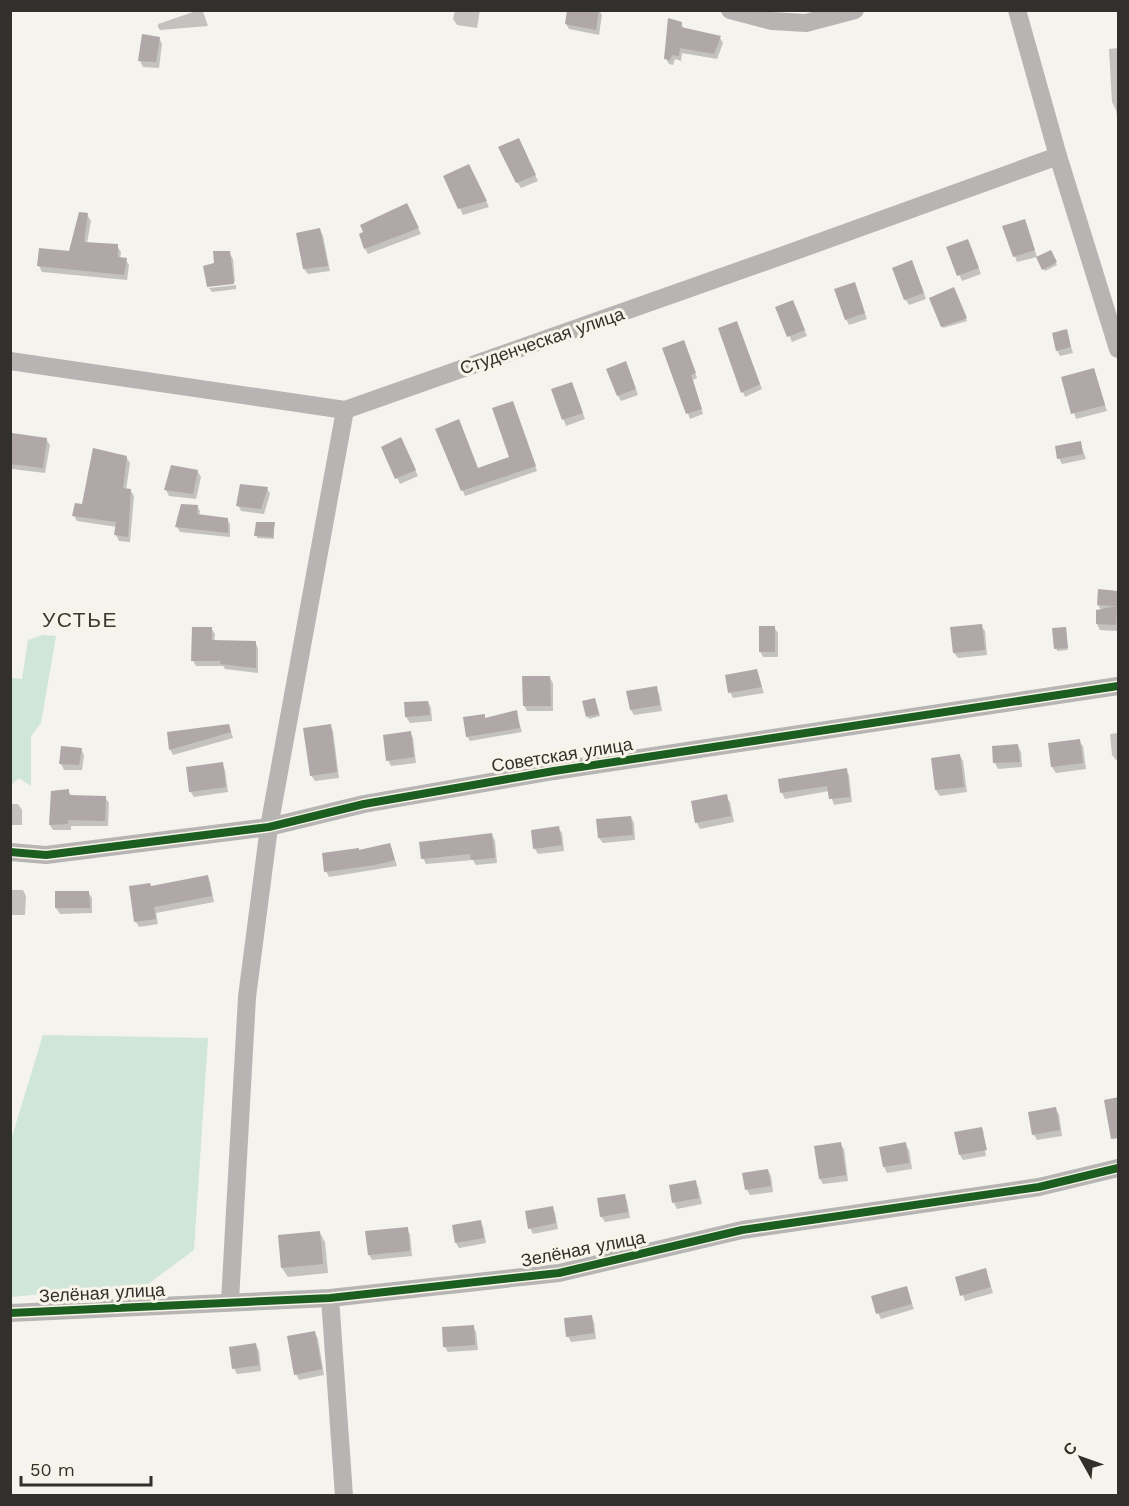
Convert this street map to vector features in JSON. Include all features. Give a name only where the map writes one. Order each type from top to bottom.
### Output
[{"type":"street","points":[[730,10],[772,21],[806,23],[855,10]]},
{"type":"street","points":[[1017,10],[1058,156],[1119,349]]},
{"type":"street","name":"Студенческая улица","points":[[10,361],[345,410],[1058,156]]},
{"type":"street","points":[[230,1301],[248,997],[269,827],[345,410]]},
{"type":"street","name":"Советская улица","points":[[10,852],[46,855],[269,827],[364,804],[554,771],[1119,686]]},
{"type":"street","name":"Зелёная улица","points":[[10,1313],[330,1298],[559,1273],[742,1230],[1039,1187],[1119,1168]]},
{"type":"street","points":[[330,1298],[344,1496]]},
{"type":"green space","points":[[43,635],[56,636],[41,723],[31,736],[31,786],[19,778],[12,784],[11,678],[22,679],[28,640]]},
{"type":"green space","points":[[43,1035],[208,1038],[194,1250],[148,1284],[11,1297],[11,1140]]},
{"type":"building","points":[[567,10],[599,10],[596,30],[565,24]]},
{"type":"building","points":[[668,18],[682,22],[681,27],[721,36],[714,54],[680,48],[679,56],[672,55],[670,60],[664,59]]},
{"type":"building","points":[[142,34],[160,37],[156,62],[138,61]]},
{"type":"building","points":[[519,138],[536,175],[516,183],[498,147]]},
{"type":"building","points":[[469,164],[487,201],[458,209],[443,176]]},
{"type":"building","points":[[407,203],[419,228],[364,249],[359,234],[363,232],[360,225]]},
{"type":"building","points":[[79,212],[88,213],[84,242],[118,244],[118,257],[127,258],[124,275],[37,266],[39,248],[69,251]]},
{"type":"building","points":[[1025,219],[1035,250],[1013,257],[1002,226]]},
{"type":"building","points":[[320,228],[328,266],[303,269],[296,233]]},
{"type":"building","points":[[968,239],[979,268],[957,276],[946,247]]},
{"type":"building","points":[[1051,250],[1057,262],[1042,270],[1036,257]]},
{"type":"building","points":[[213,251],[230,251],[234,284],[207,287],[203,266],[214,263]]},
{"type":"building","points":[[912,260],[924,293],[904,300],[892,268]]},
{"type":"building","points":[[855,282],[865,313],[845,320],[834,289]]},
{"type":"building","points":[[954,287],[967,318],[941,327],[929,298]]},
{"type":"building","points":[[793,300],[805,330],[787,337],[775,307]]},
{"type":"building","points":[[737,321],[760,384],[741,393],[718,328]]},
{"type":"building","points":[[1067,329],[1071,347],[1056,351],[1052,333]]},
{"type":"building","points":[[684,340],[696,373],[691,375],[702,409],[686,414],[662,348]]},
{"type":"building","points":[[626,361],[636,389],[617,396],[606,369]]},
{"type":"building","points":[[1094,368],[1105,405],[1071,414],[1061,377]]},
{"type":"building","points":[[572,382],[583,413],[562,420],[551,389]]},
{"type":"building","points":[[513,401],[536,466],[461,491],[435,429],[459,419],[478,468],[509,457],[492,408]]},
{"type":"building","points":[[12,433],[47,438],[43,468],[10,464]]},
{"type":"building","points":[[401,437],[416,470],[395,479],[381,447]]},
{"type":"building","points":[[1081,441],[1083,454],[1057,459],[1055,446]]},
{"type":"building","points":[[93,448],[127,456],[123,488],[131,489],[128,537],[114,535],[116,522],[72,516],[75,503],[82,504]]},
{"type":"building","points":[[171,465],[198,470],[193,494],[164,490]]},
{"type":"building","points":[[240,484],[268,487],[261,509],[236,506]]},
{"type":"building","points":[[181,504],[198,505],[197,514],[228,518],[228,533],[175,527]]},
{"type":"building","points":[[256,522],[275,522],[273,537],[254,536]]},
{"type":"building","points":[[1098,589],[1118,591],[1117,606],[1097,605]]},
{"type":"building","points":[[1117,606],[1116,625],[1096,624],[1096,610]]},
{"type":"building","points":[[982,624],[985,650],[953,653],[950,627]]},
{"type":"building","points":[[759,626],[775,626],[775,652],[759,652]]},
{"type":"building","points":[[192,627],[212,627],[212,640],[256,641],[256,668],[220,664],[221,661],[191,661]]},
{"type":"building","points":[[1066,627],[1068,648],[1054,649],[1052,628]]},
{"type":"building","points":[[757,669],[762,687],[728,693],[725,675]]},
{"type":"building","points":[[522,676],[550,676],[551,706],[523,706]]},
{"type":"building","points":[[657,686],[660,705],[630,710],[626,691]]},
{"type":"building","points":[[595,698],[599,714],[586,717],[582,701]]},
{"type":"building","points":[[428,701],[430,715],[405,717],[404,702]]},
{"type":"building","points":[[517,710],[520,728],[466,737],[463,717],[485,714],[485,718]]},
{"type":"building","points":[[229,724],[231,732],[169,750],[167,732]]},
{"type":"building","points":[[331,724],[337,772],[310,776],[303,728]]},
{"type":"building","points":[[411,731],[414,757],[386,761],[383,735]]},
{"type":"building","points":[[1080,739],[1083,763],[1051,767],[1048,743]]},
{"type":"building","points":[[1018,744],[1020,762],[993,763],[992,746]]},
{"type":"building","points":[[61,746],[82,748],[79,765],[59,764]]},
{"type":"building","points":[[960,754],[964,787],[935,790],[931,758]]},
{"type":"building","points":[[223,762],[226,787],[189,792],[186,767]]},
{"type":"building","points":[[847,768],[850,797],[829,799],[827,786],[780,793],[778,779]]},
{"type":"building","points":[[69,789],[69,795],[106,796],[105,821],[68,820],[68,824],[49,825],[51,791]]},
{"type":"building","points":[[727,794],[731,816],[695,823],[691,801]]},
{"type":"building","points":[[631,816],[633,835],[598,838],[596,819]]},
{"type":"building","points":[[559,826],[562,845],[533,849],[531,830]]},
{"type":"building","points":[[492,833],[495,858],[471,860],[470,854],[421,859],[419,842]]},
{"type":"building","points":[[390,843],[395,860],[324,872],[322,853],[359,848],[359,850]]},
{"type":"building","points":[[208,875],[212,896],[154,907],[156,919],[134,922],[129,886],[150,883],[151,886]]},
{"type":"building","points":[[55,891],[89,891],[90,908],[55,908]]},
{"type":"building","points":[[1119,1097],[1119,1138],[1111,1139],[1104,1100]]},
{"type":"building","points":[[1056,1107],[1060,1130],[1032,1135],[1028,1112]]},
{"type":"building","points":[[982,1127],[987,1150],[959,1155],[954,1132]]},
{"type":"building","points":[[841,1142],[846,1175],[819,1179],[814,1146]]},
{"type":"building","points":[[906,1142],[909,1163],[883,1167],[879,1147]]},
{"type":"building","points":[[768,1169],[771,1186],[745,1190],[742,1173]]},
{"type":"building","points":[[696,1180],[699,1198],[672,1203],[669,1185]]},
{"type":"building","points":[[625,1194],[628,1212],[600,1217],[597,1198]]},
{"type":"building","points":[[553,1206],[556,1223],[528,1229],[525,1211]]},
{"type":"building","points":[[481,1220],[484,1238],[455,1243],[452,1225]]},
{"type":"building","points":[[408,1227],[410,1251],[368,1255],[365,1231]]},
{"type":"building","points":[[320,1231],[323,1264],[281,1268],[278,1235]]},
{"type":"building","points":[[986,1268],[991,1287],[960,1296],[955,1277]]},
{"type":"building","points":[[907,1286],[912,1304],[876,1314],[871,1296]]},
{"type":"building","points":[[592,1315],[594,1333],[566,1337],[564,1318]]},
{"type":"building","points":[[474,1325],[475,1345],[443,1347],[442,1327]]},
{"type":"building","points":[[315,1331],[322,1369],[294,1375],[287,1336]]},
{"type":"building","points":[[256,1343],[259,1365],[232,1369],[229,1347]]},
{"type":"cycle path","points":[[10,852],[46,855],[269,827],[364,804],[554,771],[1118,686]]},
{"type":"cycle path","points":[[10,1313],[330,1298],[559,1273],[742,1230],[1039,1187],[1118,1168]]},
{"type":"district","name":"УСТЬЕ","points":[[80,620]]}]
